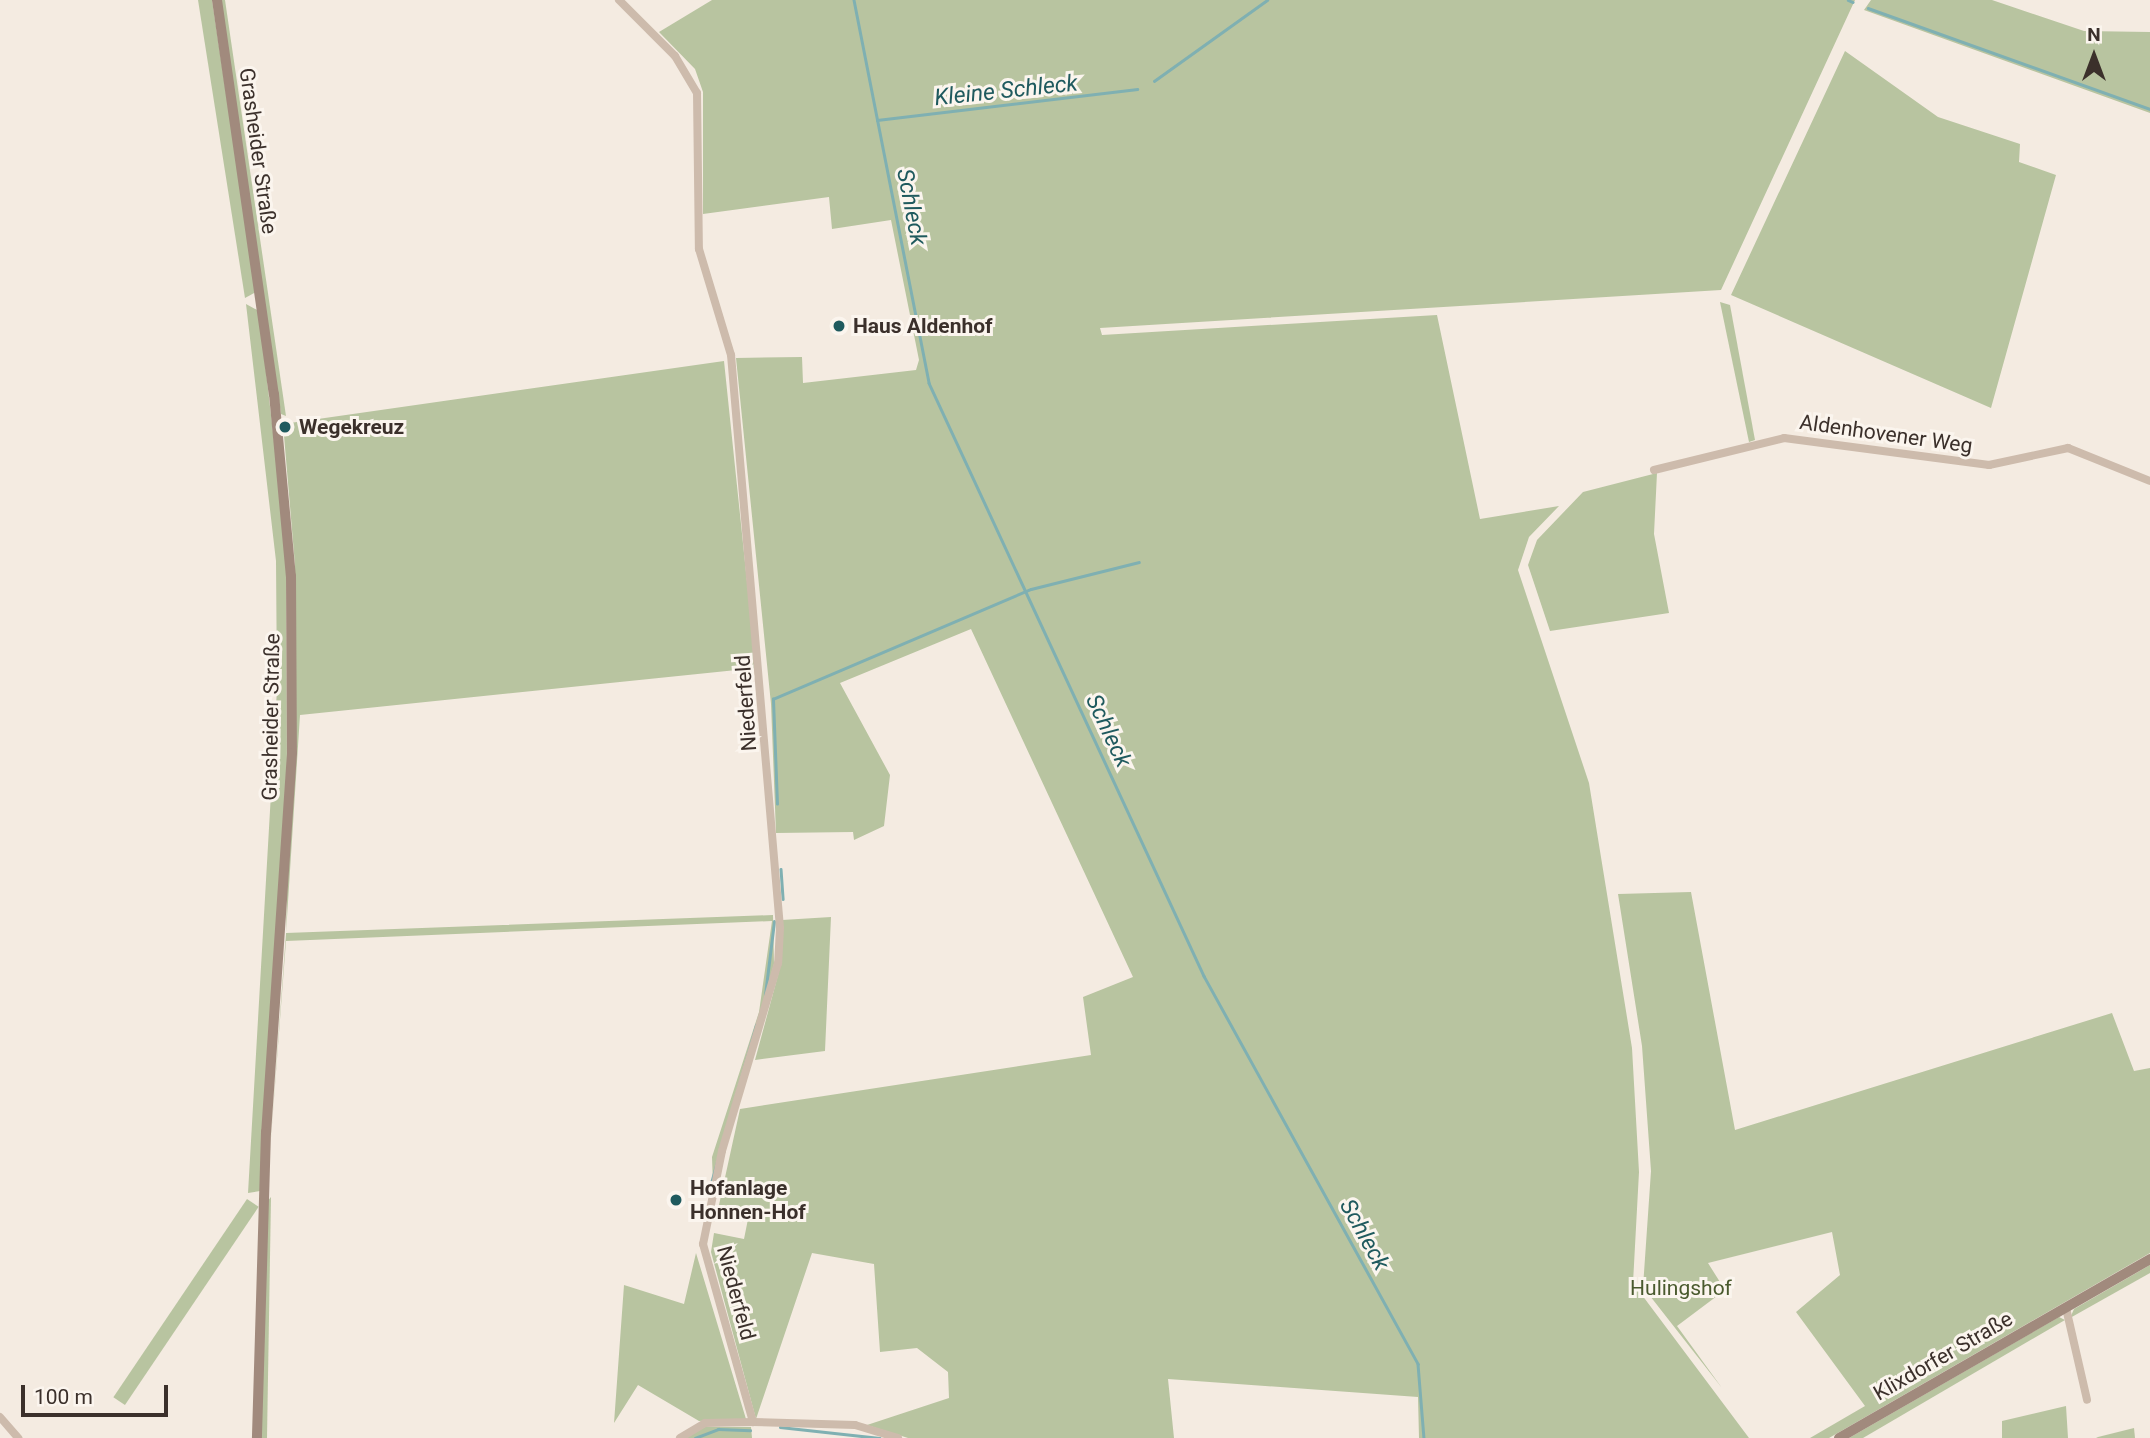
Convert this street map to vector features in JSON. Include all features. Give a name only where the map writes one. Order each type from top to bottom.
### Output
[{"type":"street","name":"Grasheider Straße","points":[[216,0],[274,394],[291,576],[292,753],[266,1132],[257,1438]]},
{"type":"street","name":"Niederfeld","points":[[619,0],[675,56],[697,93],[698,249],[731,355],[764,693],[778,963],[722,1151],[703,1244],[752,1422]]},
{"type":"street","name":"Aldenhovener Weg","points":[[1654,470],[1784,438],[1989,465],[2068,447],[2150,481]]},
{"type":"street","name":"Klixdorfer Straße","points":[[1839,1438],[2150,1259]]},
{"type":"street","points":[[2066,1308],[2087,1401]]},
{"type":"street","points":[[0,1417],[18,1438]]},
{"type":"street","points":[[680,1438],[705,1423],[752,1422],[855,1425],[898,1438]]},
{"type":"green space","points":[[198,0],[212,0],[256,292],[245,298]]},
{"type":"green space","points":[[221,0],[225,0],[286,416],[281,414]]},
{"type":"green space","points":[[712,0],[1855,0],[1721,290],[1100,328],[1102,335],[1437,315],[1480,519],[1559,506],[1529,537],[1518,570],[1589,783],[1632,1048],[1639,1172],[1633,1283],[1749,1438],[1419,1438],[1418,1397],[1168,1379],[1174,1438],[908,1438],[867,1425],[949,1398],[948,1372],[917,1348],[880,1352],[874,1264],[812,1253],[756,1419],[711,1252],[714,1233],[744,1239],[748,1219],[717,1214],[740,1109],[1091,1055],[1083,997],[1133,977],[971,629],[840,683],[890,775],[884,826],[854,840],[853,832],[776,833],[771,704],[736,358],[802,357],[803,383],[916,370],[919,360],[891,220],[832,229],[829,197],[703,214],[703,92],[695,69],[659,32]]},
{"type":"green space","points":[[1871,0],[1992,0],[2084,31],[2150,32],[2150,113],[1864,10]]},
{"type":"green space","points":[[1845,51],[1938,117],[2020,144],[2019,162],[2056,175],[1991,408],[1731,295]]},
{"type":"green space","points":[[1720,302],[1730,305],[1755,440],[1749,442]]},
{"type":"green space","points":[[246,304],[259,311],[286,545],[287,778],[260,1191],[248,1193],[277,689],[276,561]]},
{"type":"green space","points":[[724,361],[756,668],[300,715],[286,932],[295,565],[283,424]]},
{"type":"green space","points":[[1657,473],[1654,534],[1669,613],[1550,631],[1528,565],[1537,540],[1583,492]]},
{"type":"green space","name":"Hulingshof","points":[[1691,892],[1735,1130],[2112,1013],[2134,1071],[2150,1068],[2150,1253],[1829,1438],[1810,1438],[1865,1406],[1796,1312],[1840,1275],[1832,1232],[1708,1263],[1725,1290],[1677,1326],[1722,1388],[1643,1287],[1651,1171],[1642,1046],[1618,894]]},
{"type":"green space","points":[[773,915],[774,964],[713,1186],[712,1157],[759,1012],[772,921],[286,941],[267,1190],[286,933]]},
{"type":"green space","points":[[831,917],[825,1051],[755,1060],[781,964],[782,920]]},
{"type":"green space","points":[[271,1197],[267,1438],[261,1438],[267,1202]]},
{"type":"green space","points":[[247,1199],[259,1207],[125,1405],[113,1397]]},
{"type":"green space","points":[[696,1253],[746,1419],[699,1421],[638,1385],[614,1423],[624,1285],[684,1304]]},
{"type":"green space","points":[[2150,1265],[2150,1273],[2070,1318],[2074,1309]]},
{"type":"green space","points":[[2059,1317],[2065,1320],[1863,1438],[1849,1438]]},
{"type":"green space","points":[[2066,1406],[2068,1438],[2002,1438],[2002,1421]]},
{"type":"green space","points":[[705,1427],[751,1427],[752,1438],[685,1438]]},
{"type":"green space","points":[[2134,1428],[2135,1438],[2096,1438],[2098,1437]]},
{"type":"waterway","name":"Schleck","points":[[854,0],[929,383],[1204,976],[1418,1364],[1424,1438]]},
{"type":"waterway","name":"Kleine Schleck","points":[[1154,81],[1267,0]]},
{"type":"waterway","name":"Kleine Schleck","points":[[1848,0],[1853,2]]},
{"type":"waterway","name":"Kleine Schleck","points":[[1868,8],[2150,109]]},
{"type":"waterway","name":"Kleine Schleck","points":[[877,120],[1137,89]]},
{"type":"waterway","points":[[777,804],[773,699],[1031,589],[1139,562]]},
{"type":"waterway","points":[[781,869],[783,899]]},
{"type":"waterway","points":[[765,995],[774,922]]},
{"type":"waterway","points":[[711,1183],[756,1025]]},
{"type":"waterway","points":[[780,1427],[879,1438]]},
{"type":"waterway","points":[[695,1438],[718,1429],[750,1430]]},
{"type":"place","name":"Haus Aldenhof","points":[[839,326]]},
{"type":"place","name":"Wegekreuz","points":[[285,427]]},
{"type":"place","name":"Hofanlage Honnen-Hof","points":[[676,1200]]}]
